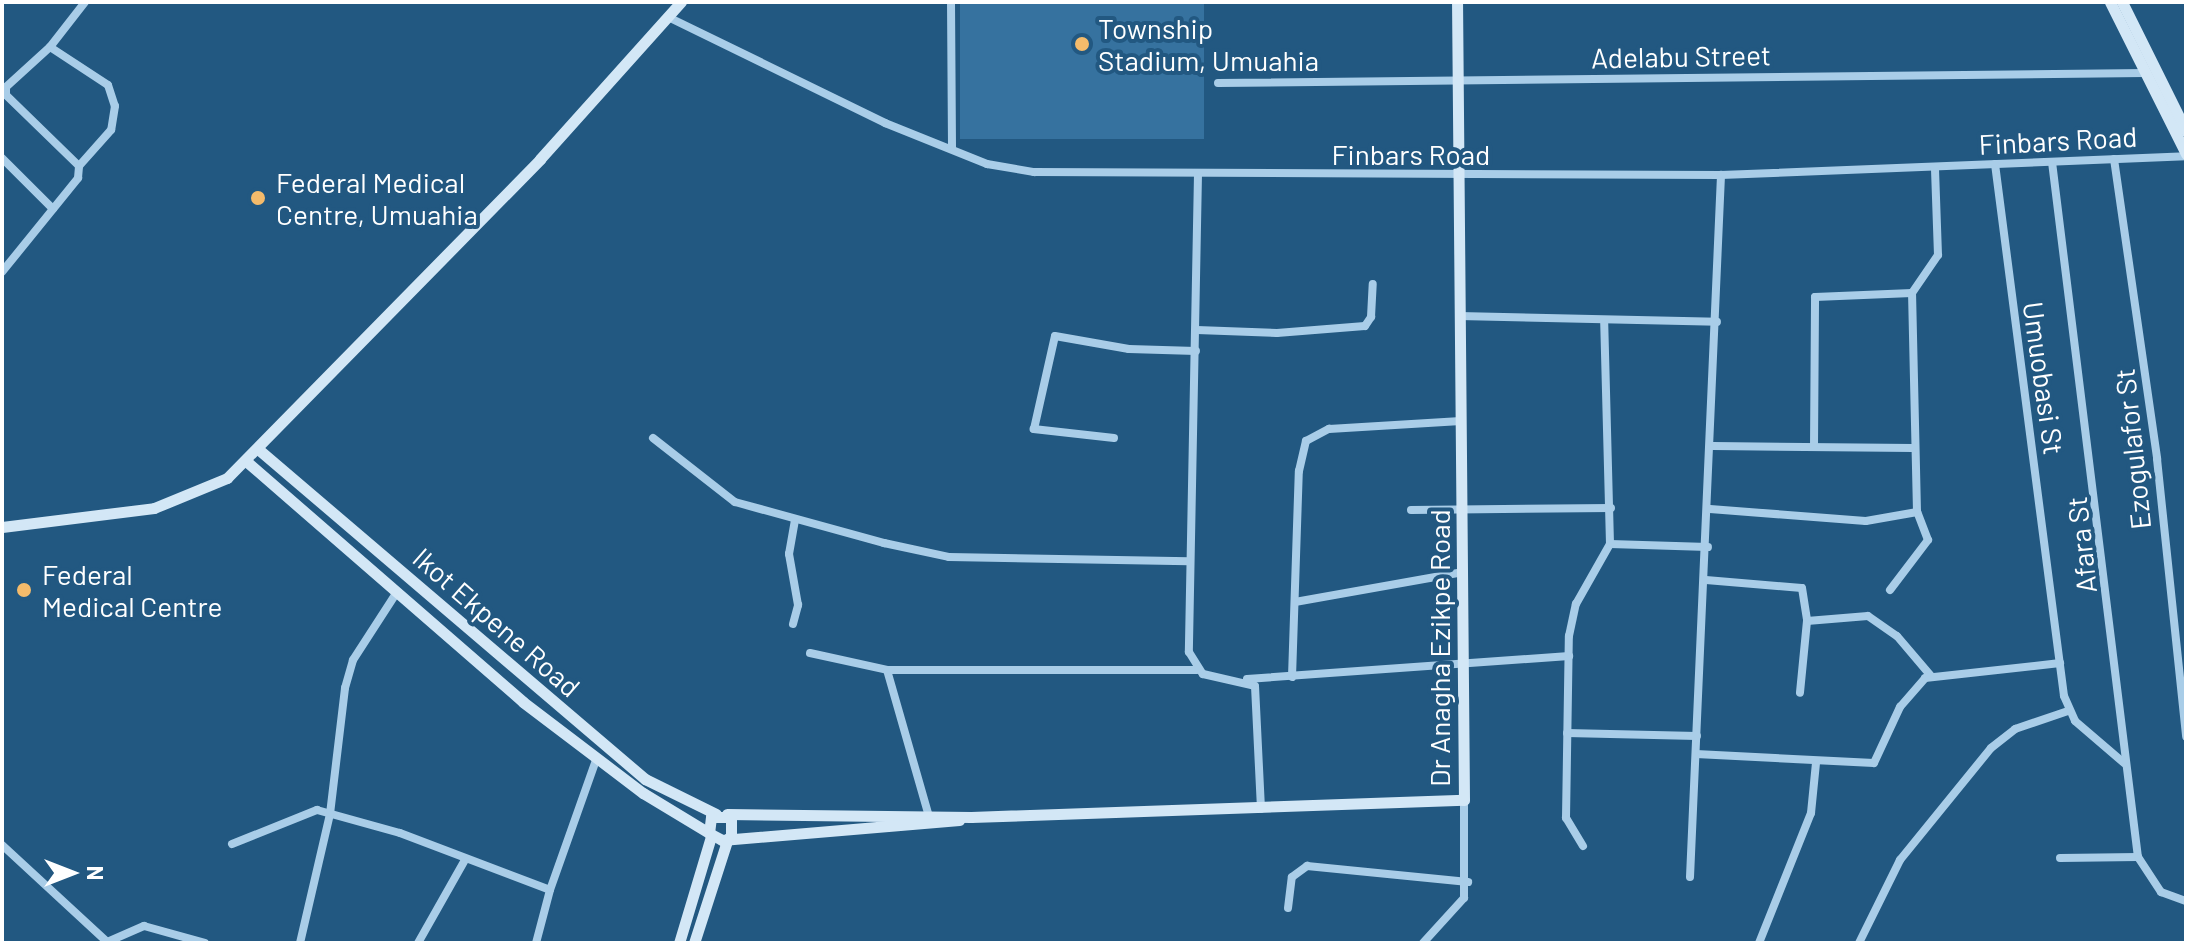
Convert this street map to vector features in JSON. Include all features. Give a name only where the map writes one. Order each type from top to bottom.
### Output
[{"type":"street","points":[[79,166],[6,95],[6,87],[50,47],[85,2]]},
{"type":"street","points":[[2,527],[154,508],[207,490],[246,461],[681,2]]},
{"type":"street","points":[[951,2],[952,149]]},
{"type":"street","name":"Dr Anagha Ezikpe Road","points":[[971,817],[1464,800],[1457,2]]},
{"type":"street","points":[[2110,2],[2186,155]]},
{"type":"street","points":[[2122,2],[2186,131]]},
{"type":"street","name":"Finbars Road","points":[[668,17],[885,123],[952,149],[1034,172],[1457,177],[1721,175],[2186,155]]},
{"type":"street","points":[[2,272],[78,178],[79,166],[111,130],[115,106],[108,85],[50,47]]},
{"type":"street","name":"Adelabu Street","points":[[1218,83],[2145,73]]},
{"type":"street","points":[[2,158],[53,209]]},
{"type":"street","name":"Ezogulafor St","points":[[2114,159],[2157,459],[2186,736]]},
{"type":"street","name":"Afara St","points":[[2052,162],[2102,527],[2124,763],[2138,857],[2161,892],[2186,901]]},
{"type":"street","name":"Umuobasi St","points":[[1995,164],[2068,711]]},
{"type":"street","points":[[1890,590],[1928,540],[1917,512],[1913,448],[1912,293],[1938,255],[1935,167]]},
{"type":"street","points":[[1197,670],[1189,652],[1189,561],[1197,330],[1198,174]]},
{"type":"street","points":[[1690,877],[1713,446],[1721,175]]},
{"type":"street","points":[[1197,330],[1277,333],[1365,326],[1371,317],[1373,284]]},
{"type":"street","points":[[1814,447],[1815,297],[1912,293]]},
{"type":"street","points":[[1459,316],[1717,322]]},
{"type":"street","points":[[1583,846],[1566,818],[1569,656],[1576,604],[1610,544],[1604,320]]},
{"type":"street","points":[[1114,438],[1034,429],[1055,336],[1115,347],[1196,351]]},
{"type":"street","points":[[1292,677],[1299,471],[1306,441],[1329,429],[1461,421]]},
{"type":"street","points":[[653,438],[735,502],[795,520],[949,557],[1189,561]]},
{"type":"street","points":[[1713,446],[1913,448]]},
{"type":"street","name":"Ikot Ekpene Road","points":[[258,449],[634,770],[673,797],[721,814],[928,813],[971,817]]},
{"type":"street","points":[[246,461],[596,760],[710,835],[730,837],[971,817]]},
{"type":"street","points":[[1411,510],[1611,508]]},
{"type":"street","points":[[1710,509],[1866,521],[1917,512]]},
{"type":"street","points":[[793,624],[798,605],[789,554],[795,520]]},
{"type":"street","points":[[1610,544],[1708,547]]},
{"type":"street","points":[[1295,602],[1463,572]]},
{"type":"street","points":[[1706,580],[1798,583],[1807,621],[1800,693]]},
{"type":"street","points":[[300,943],[330,814],[353,660],[397,592]]},
{"type":"street","points":[[1807,621],[1868,616],[1897,636],[1931,676]]},
{"type":"street","points":[[810,653],[887,670],[1197,670],[1256,682],[1569,656]]},
{"type":"street","points":[[1696,754],[1816,763],[1874,763],[1900,707],[1931,676],[2060,663]]},
{"type":"street","points":[[887,670],[928,813]]},
{"type":"street","points":[[1256,682],[1261,809]]},
{"type":"street","points":[[1859,943],[1900,860],[1991,748],[2015,729],[2068,711],[2124,763]]},
{"type":"street","points":[[1567,733],[1697,736]]},
{"type":"street","points":[[536,943],[550,890],[596,760]]},
{"type":"street","points":[[1759,943],[1811,813],[1816,763]]},
{"type":"street","points":[[1423,943],[1455,911],[1468,882],[1464,800]]},
{"type":"street","points":[[232,844],[317,810],[550,890]]},
{"type":"street","points":[[679,943],[710,835],[721,814],[735,826],[694,943]]},
{"type":"street","points":[[2,845],[106,942],[144,926],[205,943]]},
{"type":"street","points":[[2060,858],[2138,857]]},
{"type":"street","points":[[418,943],[465,860]]},
{"type":"street","points":[[1288,908],[1292,877],[1307,866],[1468,882]]},
{"type":"shaded area","name":"Township Stadium, Umuahia","points":[[960,2],[1204,2],[1204,139],[960,139]]},
{"type":"place","name":"Township Stadium, Umuahia","points":[[1082,44]]},
{"type":"place","name":"Federal Medical Centre, Umuahia","points":[[258,198]]},
{"type":"place","name":"Federal Medical Centre","points":[[24,590]]}]
